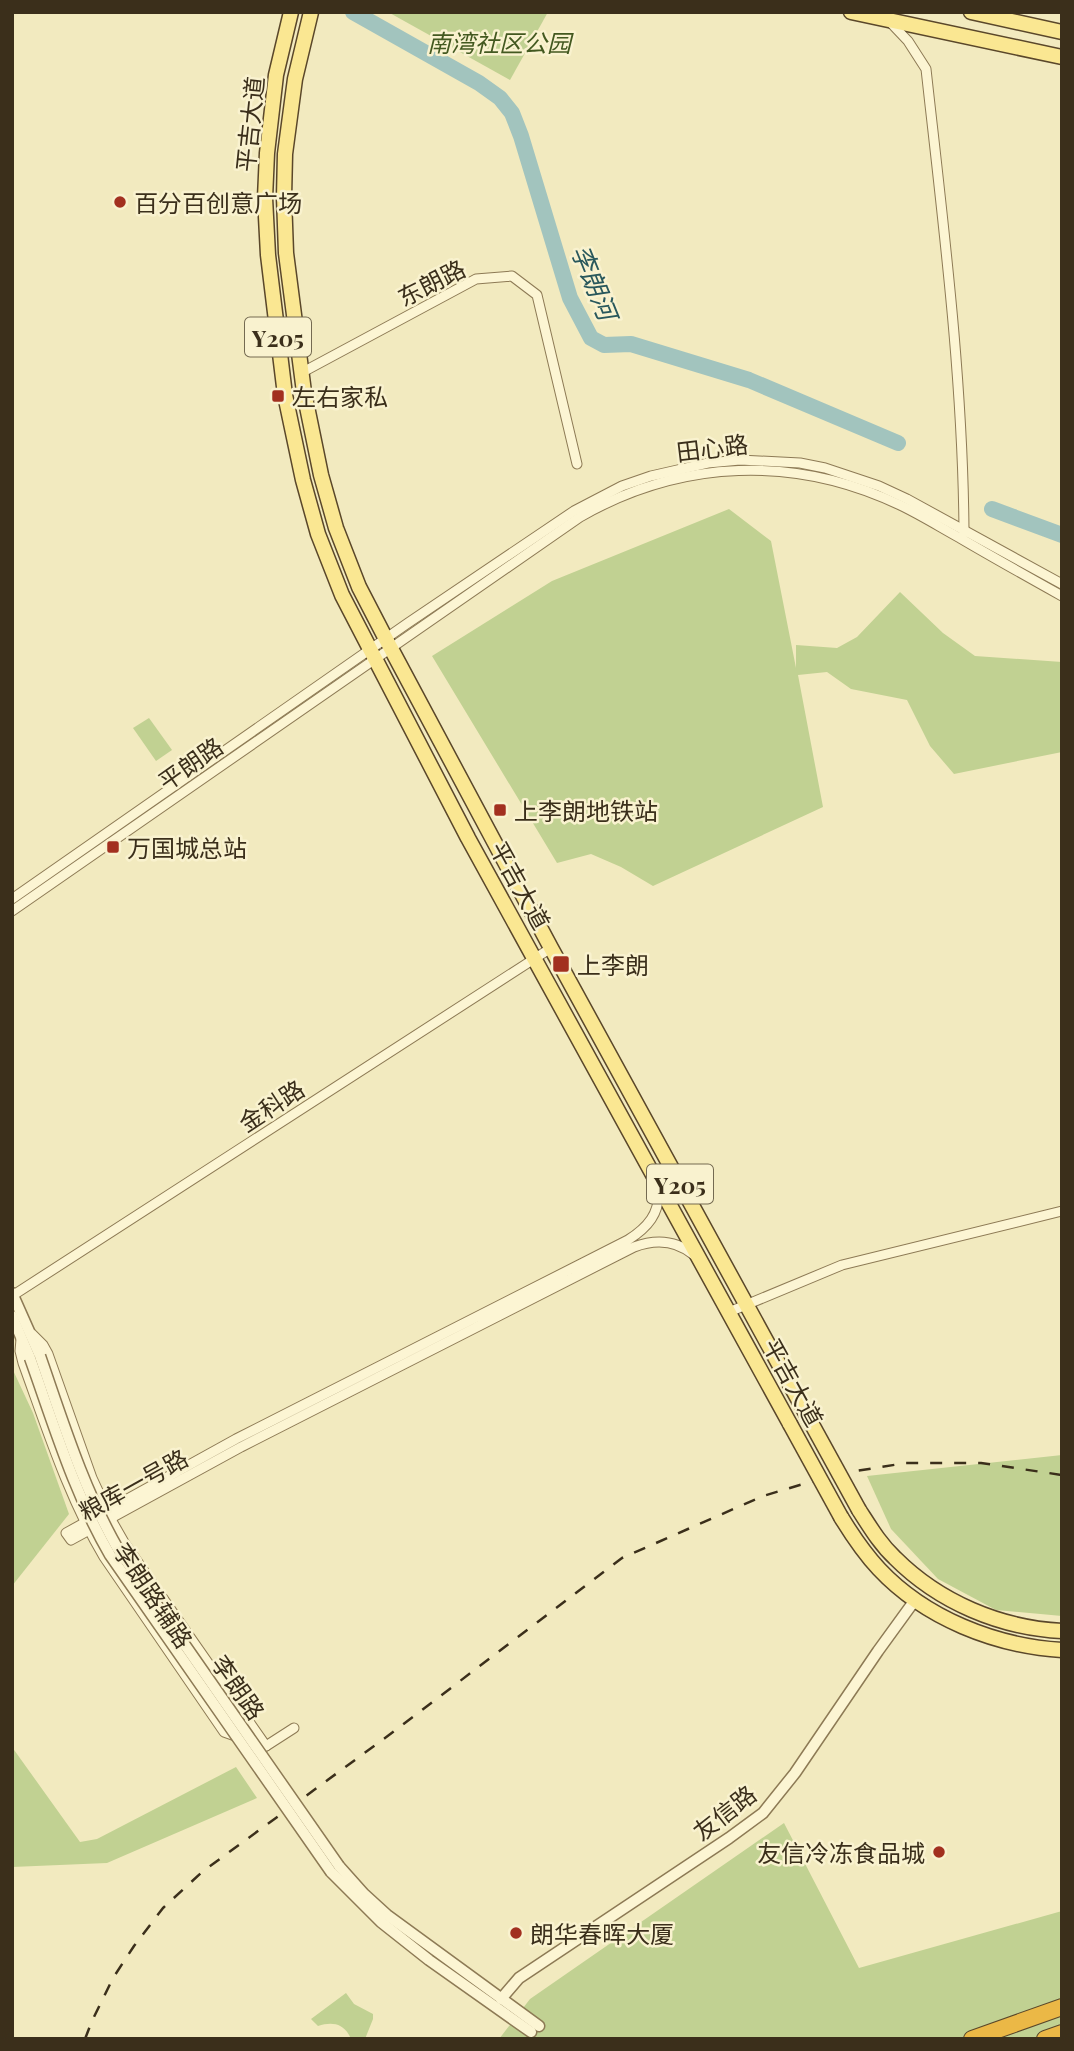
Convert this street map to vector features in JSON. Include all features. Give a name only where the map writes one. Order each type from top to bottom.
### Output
[{"type":"highway","points":[[972,2039],[1062,2007]]},
{"type":"highway","points":[[1045,2039],[1062,2033]]},
{"type":"main road","name":"平吉大道","points":[[291,12],[276,75],[267,153],[265,198],[268,255],[285,395],[303,480],[318,534],[342,595],[468,838],[859,1546],[880,1570],[918,1602],[952,1621],[1016,1644],[1062,1650]]},
{"type":"main road","name":"平吉大道","points":[[311,12],[295,79],[285,154],[286,253],[301,373],[321,475],[336,528],[359,587],[551,948],[874,1535],[893,1557],[937,1592],[990,1616],[1020,1626],[1062,1631]]},
{"type":"main road","points":[[851,12],[1062,57]]},
{"type":"main road","points":[[971,12],[1062,32]]},
{"type":"street","points":[[889,21],[908,41],[926,69],[954,323],[964,540]]},
{"type":"street","name":"东朗路","points":[[301,373],[476,279],[512,276],[537,295],[577,464]]},
{"type":"street","name":"田心路","points":[[388,643],[574,511],[597,498],[652,475],[708,463],[740,460],[825,468],[879,486],[924,507],[1062,584]]},
{"type":"street","name":"田心路","points":[[388,643],[601,505],[656,484],[709,472],[772,470],[825,477],[847,484],[900,505],[1062,596]]},
{"type":"street","name":"平朗路","points":[[12,899],[388,643]]},
{"type":"street","name":"平朗路","points":[[12,911],[372,654]]},
{"type":"street","name":"金科路","points":[[13,1295],[551,948]]},
{"type":"street","name":"粮库一号路","points":[[109,1515],[236,1439],[628,1240],[648,1225],[655,1214],[658,1184]]},
{"type":"street","points":[[729,1312],[842,1265],[1062,1211]]},
{"type":"street","name":"粮库一号路","points":[[87,1527],[634,1247],[656,1241],[669,1242],[681,1245],[700,1261]]},
{"type":"street","name":"李朗路","points":[[13,1295],[83,1481],[118,1549],[335,1869],[381,1922],[429,1960],[535,2029],[504,2001],[387,1915],[335,1869]]},
{"type":"street","name":"李朗路","points":[[12,1316],[27,1336]]},
{"type":"street","name":"李朗路辅路","points":[[27,1336],[43,1345],[48,1354],[92,1478],[125,1544],[266,1746],[224,1732],[104,1557],[87,1527],[58,1460],[23,1363],[20,1351],[27,1336]]},
{"type":"street","name":"友信路","points":[[504,2001],[511,1986],[530,1971],[763,1813],[795,1773],[878,1651],[918,1602]]},
{"type":"street","points":[[266,1746],[295,1728]]},
{"type":"green space","name":"南湾社区公园","points":[[388,12],[548,12],[510,80]]},
{"type":"green space","points":[[729,509],[771,541],[796,668],[796,645],[837,648],[857,637],[900,592],[943,633],[975,656],[1062,662],[1062,752],[954,774],[930,746],[907,700],[851,689],[827,672],[798,675],[823,807],[653,886],[621,867],[591,854],[557,863],[432,656],[552,581]]},
{"type":"green space","points":[[149,718],[172,750],[156,761],[133,728]]},
{"type":"green space","points":[[12,1368],[33,1413],[69,1514],[12,1586]]},
{"type":"green space","points":[[1062,1455],[1062,1616],[996,1610],[938,1579],[891,1529],[867,1476]]},
{"type":"green space","points":[[12,1747],[80,1842],[97,1839],[236,1767],[257,1798],[107,1863],[12,1867]]},
{"type":"green space","points":[[784,1823],[859,1968],[1062,1911],[1062,2039],[499,2039],[530,1999]]},
{"type":"green space","points":[[346,1993],[354,2004],[373,2014],[365,2039],[351,2039],[342,2027],[333,2024],[318,2026],[311,2019]]},
{"type":"waterway","name":"李朗河","points":[[353,12],[479,83],[500,98],[512,113],[570,298],[591,338],[604,345],[631,344],[749,380],[898,443]]},
{"type":"waterway","name":"李朗河","points":[[992,509],[1062,535]]},
{"type":"railway","points":[[85,2039],[113,1978],[134,1946],[163,1908],[202,1872],[385,1738],[622,1558],[763,1496],[837,1474],[906,1463],[981,1463],[1062,1475]]},
{"type":"place","name":"百分百创意广场","points":[[120,202]]},
{"type":"place","name":"左右家私","points":[[278,396]]},
{"type":"place","name":"上李朗地铁站","points":[[500,810]]},
{"type":"place","name":"万国城总站","points":[[113,847]]},
{"type":"place","name":"上李朗","points":[[561,964]]},
{"type":"place","name":"友信冷冻食品城","points":[[939,1852]]},
{"type":"place","name":"朗华春晖大厦","points":[[516,1933]]}]
